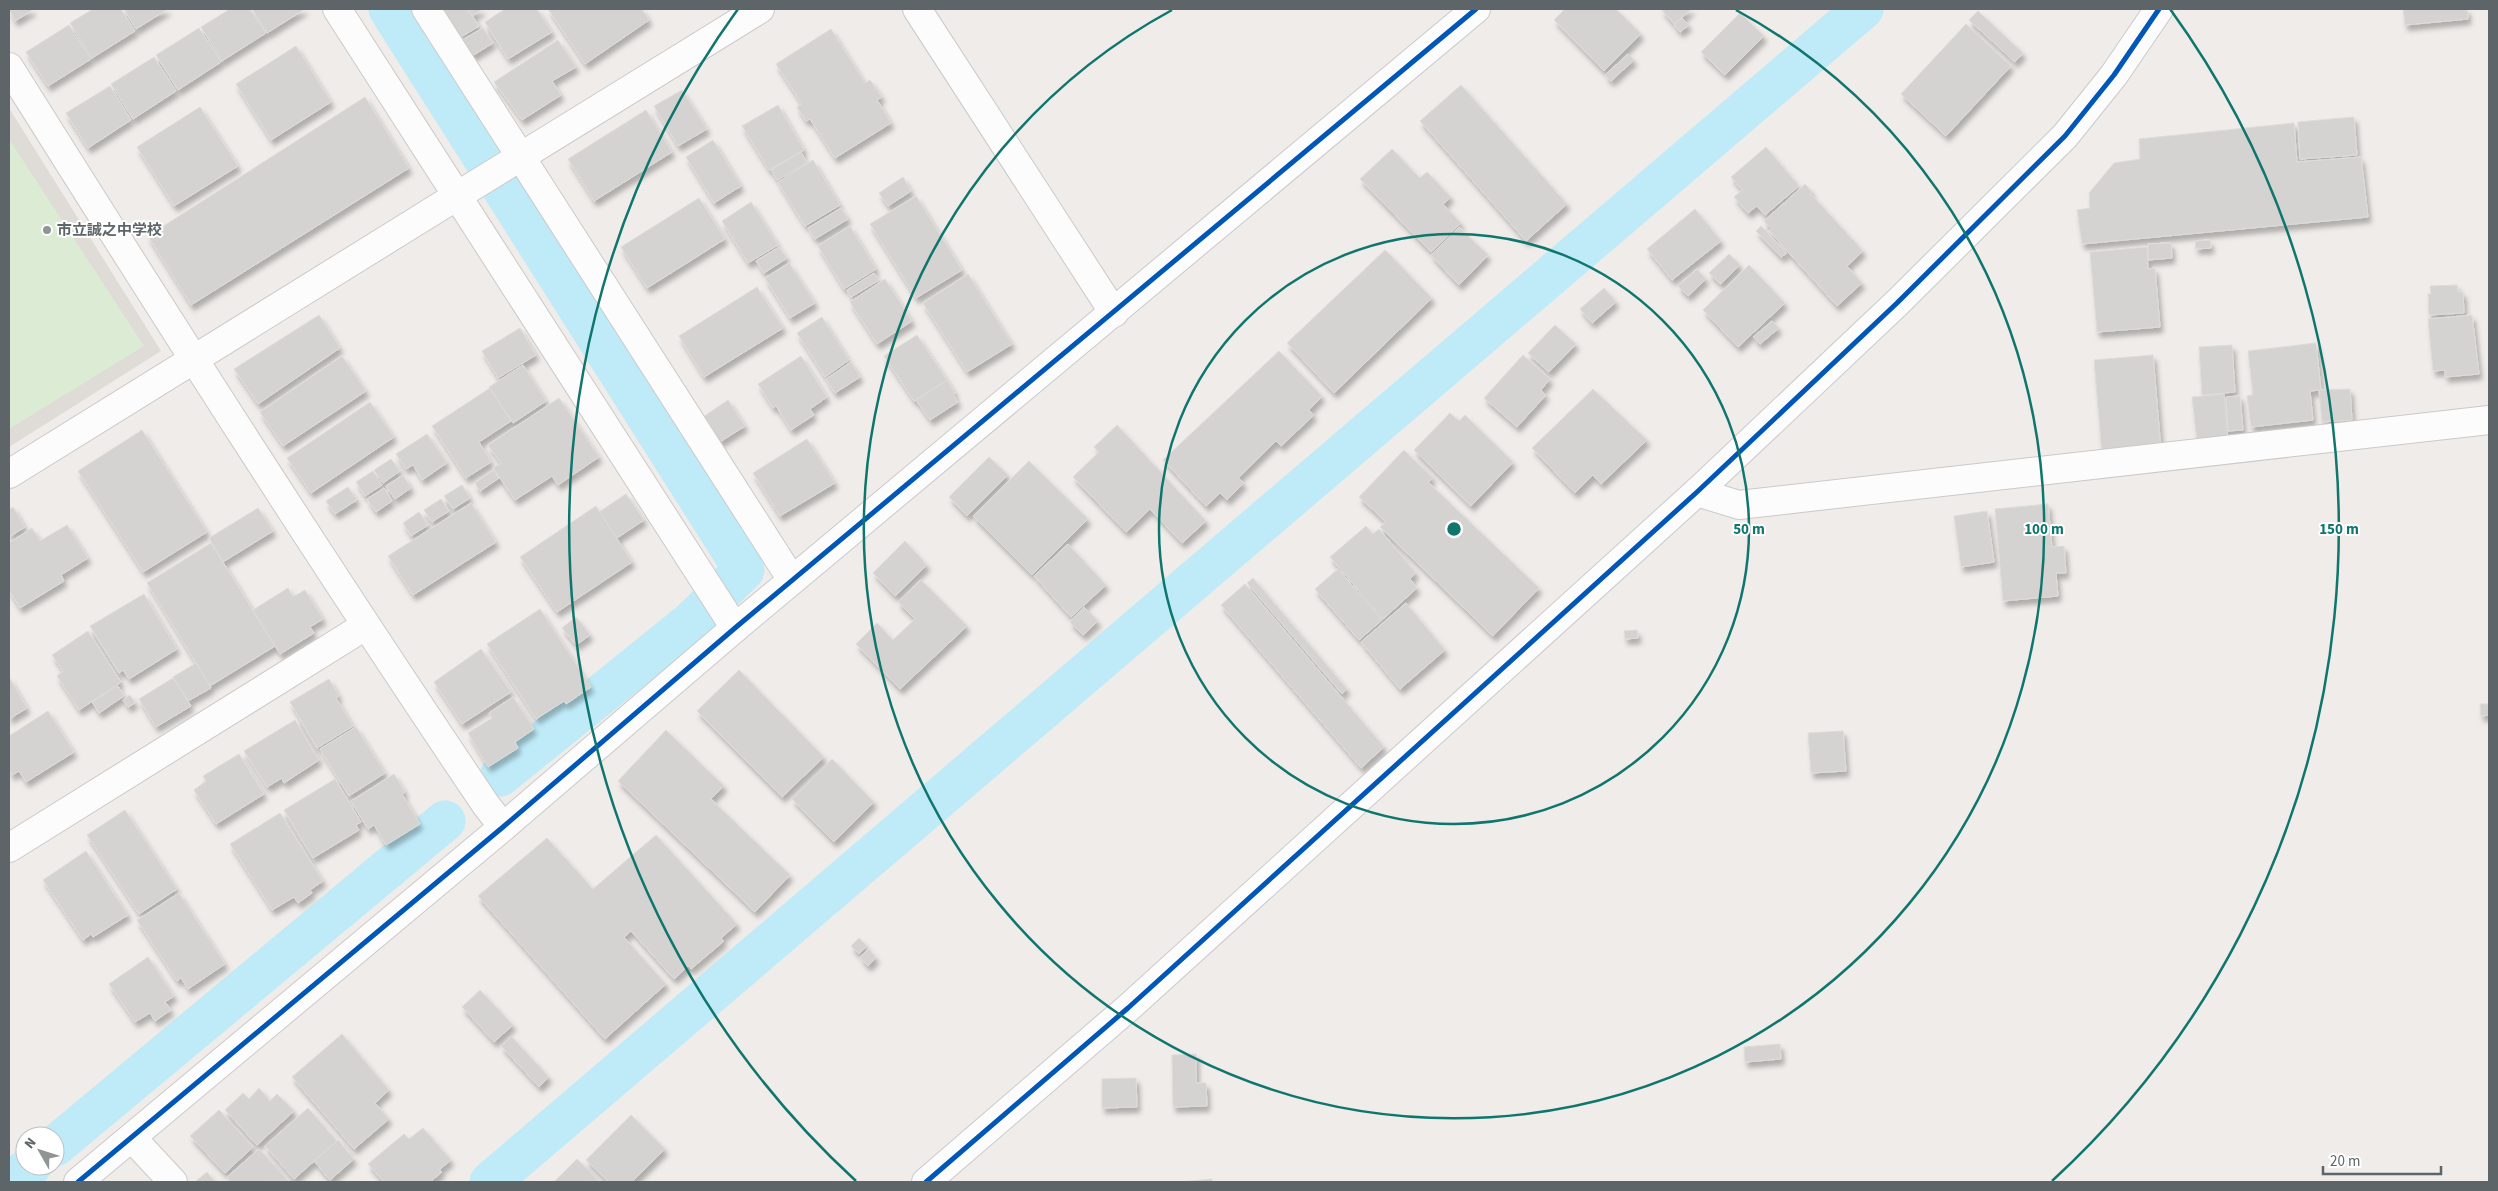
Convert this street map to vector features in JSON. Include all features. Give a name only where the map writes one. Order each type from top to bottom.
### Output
[{"type":"street","points":[[337,9],[467,189],[721,607]]},
{"type":"street","points":[[426,9],[515,158],[792,580]]},
{"type":"street","points":[[9,474],[515,158],[760,9]]},
{"type":"street","points":[[917,9],[1114,313]]},
{"type":"street","points":[[926,1182],[1135,1001],[1697,492],[1897,303],[2065,136],[2114,75],[2159,9]]},
{"type":"street","points":[[78,1182],[503,827],[721,607],[792,580],[1114,313],[1470,11]]},
{"type":"street","points":[[9,67],[192,360],[365,626],[486,805],[503,827]]},
{"type":"street","points":[[1697,492],[1739,505],[2489,420]]},
{"type":"street","points":[[9,848],[365,626]]},
{"type":"street","points":[[132,1138],[173,1182]]},
{"type":"shaded area","name":"市立誠之中学校","points":[[9,108],[161,351],[9,447]]},
{"type":"green space","name":"市立誠之中学校","points":[[9,139],[144,346],[9,429]]},
{"type":"building","points":[[9,9],[34,9],[15,21]]},
{"type":"building","points":[[93,9],[121,9],[135,31],[92,58],[70,23]]},
{"type":"building","points":[[124,9],[168,9],[136,29]]},
{"type":"building","points":[[230,9],[250,9],[266,33],[222,61],[201,27]]},
{"type":"building","points":[[252,9],[305,9],[267,33]]},
{"type":"building","points":[[443,9],[468,9],[479,26],[461,37]]},
{"type":"building","points":[[468,9],[483,9],[472,16]]},
{"type":"building","points":[[505,9],[537,9],[552,32],[508,59],[485,22]]},
{"type":"building","points":[[548,9],[642,9],[649,20],[585,64]]},
{"type":"building","points":[[1565,9],[1616,9],[1641,34],[1604,71],[1554,20]]},
{"type":"building","points":[[1661,9],[1692,9],[1674,24]]},
{"type":"building","points":[[2403,9],[2467,9],[2468,19],[2405,25]]},
{"type":"building","points":[[1978,11],[2023,53],[2015,62],[1969,20]]},
{"type":"building","points":[[1740,13],[1764,36],[1725,75],[1701,52]]},
{"type":"building","points":[[1682,18],[1689,25],[1680,32],[1674,25]]},
{"type":"building","points":[[1966,24],[2011,66],[1946,136],[1901,94]]},
{"type":"building","points":[[69,25],[91,59],[48,86],[26,52]]},
{"type":"building","points":[[199,28],[221,62],[178,90],[156,55]]},
{"type":"building","points":[[483,28],[493,43],[472,56],[462,40]]},
{"type":"building","points":[[831,29],[865,83],[870,80],[882,97],[877,100],[891,123],[835,158],[810,119],[806,121],[797,107],[802,104],[776,64]]},
{"type":"building","points":[[558,40],[576,67],[552,81],[561,95],[522,120],[494,82]]},
{"type":"building","points":[[296,46],[331,102],[271,140],[236,84]]},
{"type":"building","points":[[1628,54],[1634,60],[1611,81],[1605,75]]},
{"type":"building","points":[[154,57],[176,91],[133,119],[111,84]]},
{"type":"building","points":[[1461,85],[1567,204],[1526,241],[1420,121]]},
{"type":"building","points":[[110,86],[131,120],[88,148],[66,113]]},
{"type":"building","points":[[682,90],[707,129],[678,146],[654,106]]},
{"type":"building","points":[[365,97],[409,168],[191,305],[148,236]]},
{"type":"building","points":[[778,105],[804,150],[769,170],[742,126]]},
{"type":"building","points":[[200,107],[238,166],[174,206],[137,147]]},
{"type":"building","points":[[646,110],[672,152],[594,201],[568,159]]},
{"type":"building","points":[[2354,117],[2357,155],[2300,159],[2298,122]]},
{"type":"building","points":[[2294,123],[2297,162],[2361,157],[2368,217],[2082,244],[2077,210],[2090,208],[2089,193],[2114,163],[2140,159],[2139,139]]},
{"type":"building","points":[[713,140],[741,186],[714,203],[686,157]]},
{"type":"building","points":[[1766,147],[1799,186],[1765,215],[1757,206],[1748,213],[1734,197],[1742,190],[1731,177]]},
{"type":"building","points":[[1392,149],[1420,178],[1427,172],[1451,197],[1443,204],[1461,223],[1431,252],[1360,179]]},
{"type":"building","points":[[801,152],[807,163],[777,180],[771,170]]},
{"type":"building","points":[[813,160],[840,205],[805,226],[778,182]]},
{"type":"building","points":[[903,177],[911,191],[888,206],[879,193]]},
{"type":"building","points":[[1805,184],[1812,192],[1810,193],[1863,251],[1847,266],[1862,283],[1837,306],[1769,231],[1772,229],[1764,221]]},
{"type":"building","points":[[916,196],[962,270],[916,298],[870,224]]},
{"type":"building","points":[[699,198],[725,239],[647,288],[621,247]]},
{"type":"building","points":[[751,202],[778,245],[748,263],[722,221]]},
{"type":"building","points":[[841,208],[848,219],[815,239],[808,228]]},
{"type":"building","points":[[1695,209],[1721,241],[1672,280],[1647,249]]},
{"type":"building","points":[[850,226],[876,269],[844,289],[818,246]]},
{"type":"building","points":[[1761,226],[1787,253],[1781,257],[1756,231]]},
{"type":"building","points":[[1459,227],[1488,255],[1459,285],[1431,255]]},
{"type":"building","points":[[2210,240],[2211,248],[2196,249],[2195,241]]},
{"type":"building","points":[[2171,243],[2172,258],[2148,260],[2148,244]]},
{"type":"building","points":[[779,247],[787,258],[764,273],[756,261]]},
{"type":"building","points":[[2147,247],[2148,269],[2155,268],[2160,327],[2097,332],[2090,252]]},
{"type":"building","points":[[1385,250],[1432,298],[1334,393],[1287,343]]},
{"type":"building","points":[[1729,254],[1740,265],[1721,284],[1709,273]]},
{"type":"building","points":[[789,263],[815,303],[790,318],[765,278]]},
{"type":"building","points":[[1749,265],[1785,303],[1738,347],[1703,310]]},
{"type":"building","points":[[1697,269],[1706,279],[1688,296],[1678,286]]},
{"type":"building","points":[[874,273],[879,280],[851,297],[847,290]]},
{"type":"building","points":[[968,274],[1012,344],[967,372],[923,303]]},
{"type":"building","points":[[885,279],[912,321],[877,344],[850,302]]},
{"type":"building","points":[[2457,285],[2458,292],[2463,292],[2464,313],[2429,315],[2428,294],[2431,294],[2430,286]]},
{"type":"building","points":[[757,287],[783,328],[704,377],[679,336]]},
{"type":"building","points":[[1604,288],[1616,302],[1592,323],[1580,309]]},
{"type":"building","points":[[319,315],[340,348],[258,404],[234,369]]},
{"type":"building","points":[[2472,315],[2479,374],[2445,377],[2445,370],[2433,371],[2428,319]]},
{"type":"building","points":[[822,317],[849,360],[825,377],[797,333]]},
{"type":"building","points":[[1772,321],[1779,328],[1760,344],[1753,337]]},
{"type":"building","points":[[1555,325],[1576,344],[1549,372],[1528,353]]},
{"type":"building","points":[[520,328],[536,355],[498,378],[482,351]]},
{"type":"building","points":[[917,335],[947,380],[914,401],[884,356]]},
{"type":"building","points":[[2316,343],[2321,390],[2310,391],[2313,420],[2251,427],[2247,396],[2253,395],[2248,351]]},
{"type":"building","points":[[2232,345],[2235,392],[2202,395],[2199,347]]},
{"type":"building","points":[[1279,351],[1322,396],[1309,410],[1314,415],[1281,446],[1276,441],[1238,478],[1244,483],[1227,500],[1220,493],[1206,506],[1163,460]]},
{"type":"building","points":[[1523,355],[1550,379],[1541,390],[1546,395],[1517,427],[1484,398]]},
{"type":"building","points":[[2153,355],[2161,450],[2102,455],[2094,360]]},
{"type":"building","points":[[342,356],[366,391],[283,446],[260,412]]},
{"type":"building","points":[[801,356],[827,397],[810,409],[814,415],[791,430],[776,406],[773,408],[758,384]]},
{"type":"building","points":[[851,362],[860,377],[835,393],[826,379]]},
{"type":"building","points":[[523,365],[546,401],[513,423],[489,387]]},
{"type":"building","points":[[947,380],[958,402],[930,420],[916,400]]},
{"type":"building","points":[[490,388],[511,421],[479,442],[491,462],[466,478],[432,426]]},
{"type":"building","points":[[1593,389],[1647,440],[1601,484],[1593,475],[1575,493],[1532,448]]},
{"type":"building","points":[[2350,389],[2352,420],[2322,422],[2319,390]]},
{"type":"building","points":[[2224,394],[2228,439],[2197,441],[2192,397]]},
{"type":"building","points":[[2240,396],[2243,430],[2228,431],[2226,397]]},
{"type":"building","points":[[559,398],[599,457],[558,485],[552,476],[515,500],[493,468],[501,463],[488,445]]},
{"type":"building","points":[[728,400],[745,426],[720,442],[703,417]]},
{"type":"building","points":[[370,402],[394,437],[311,493],[287,458]]},
{"type":"building","points":[[1450,413],[1459,421],[1465,415],[1513,462],[1471,506],[1414,450]]},
{"type":"building","points":[[1117,425],[1206,521],[1182,543],[1150,509],[1126,532],[1073,477],[1099,452],[1094,447]]},
{"type":"building","points":[[142,430],[207,532],[143,572],[78,471]]},
{"type":"building","points":[[427,434],[447,463],[422,480],[413,465],[406,469],[396,454]]},
{"type":"building","points":[[807,439],[835,483],[780,516],[753,473]]},
{"type":"building","points":[[1404,450],[1433,478],[1428,482],[1539,588],[1493,636],[1380,527],[1386,522],[1359,497]]},
{"type":"building","points":[[989,457],[1008,475],[967,516],[949,497]]},
{"type":"building","points":[[391,459],[400,471],[383,483],[374,470]]},
{"type":"building","points":[[1029,461],[1088,519],[1032,575],[973,516]]},
{"type":"building","points":[[494,470],[499,478],[480,491],[475,483]]},
{"type":"building","points":[[373,471],[382,485],[365,496],[356,482]]},
{"type":"building","points":[[403,475],[411,488],[395,499],[386,486]]},
{"type":"building","points":[[462,485],[470,498],[453,509],[444,496]]},
{"type":"building","points":[[348,487],[357,500],[335,514],[326,501]]},
{"type":"building","points":[[384,488],[392,501],[376,512],[367,499]]},
{"type":"building","points":[[626,494],[644,520],[617,538],[599,512]]},
{"type":"building","points":[[441,499],[449,511],[432,522],[424,510]]},
{"type":"building","points":[[471,503],[496,542],[413,595],[388,556]]},
{"type":"building","points":[[2048,504],[2052,547],[2064,546],[2066,573],[2056,573],[2058,596],[2003,601],[1995,509]]},
{"type":"building","points":[[596,506],[632,562],[557,612],[520,557]]},
{"type":"building","points":[[13,507],[25,527],[9,537],[9,510]]},
{"type":"building","points":[[258,508],[273,531],[223,562],[209,538]]},
{"type":"building","points":[[1987,511],[1994,562],[1961,567],[1954,516]]},
{"type":"building","points":[[419,512],[428,525],[411,536],[403,523]]},
{"type":"building","points":[[67,525],[88,558],[61,575],[64,581],[20,608],[9,590],[9,543],[32,528],[40,541]]},
{"type":"building","points":[[1366,526],[1373,534],[1379,529],[1416,573],[1410,579],[1417,588],[1383,619],[1330,557]]},
{"type":"building","points":[[905,541],[927,565],[895,596],[873,573]]},
{"type":"building","points":[[211,543],[275,646],[210,686],[147,583]]},
{"type":"building","points":[[1068,544],[1106,585],[1071,617],[1034,576]]},
{"type":"building","points":[[1338,569],[1382,620],[1359,640],[1315,589]]},
{"type":"building","points":[[1253,578],[1347,689],[1342,694],[1247,583]]},
{"type":"building","points":[[921,580],[967,626],[900,689],[856,644],[877,623],[893,640],[915,619],[898,602]]},
{"type":"building","points":[[1245,584],[1384,747],[1361,768],[1221,605]]},
{"type":"building","points":[[288,588],[293,597],[305,590],[323,619],[310,627],[314,633],[280,654],[253,610]]},
{"type":"building","points":[[144,594],[177,649],[129,679],[123,670],[119,673],[90,626]]},
{"type":"building","points":[[1406,603],[1445,650],[1400,689],[1361,642]]},
{"type":"building","points":[[1084,607],[1098,621],[1083,635],[1070,622]]},
{"type":"building","points":[[540,609],[591,687],[566,704],[564,701],[536,719],[487,644]]},
{"type":"building","points":[[576,617],[590,635],[576,645],[562,628]]},
{"type":"building","points":[[1637,630],[1638,638],[1625,639],[1624,631]]},
{"type":"building","points":[[88,631],[121,682],[79,710],[57,676],[63,671],[52,655]]},
{"type":"building","points":[[481,649],[511,692],[462,724],[434,682]]},
{"type":"building","points":[[196,663],[211,688],[188,701],[173,677]]},
{"type":"building","points":[[739,670],[824,757],[782,797],[697,711]]},
{"type":"building","points":[[9,677],[27,708],[9,719]]},
{"type":"building","points":[[173,678],[191,706],[156,727],[139,699]]},
{"type":"building","points":[[329,679],[339,696],[336,698],[353,726],[317,748],[290,702]]},
{"type":"building","points":[[118,686],[124,696],[99,713],[92,702]]},
{"type":"building","points":[[130,695],[135,703],[128,707],[123,700]]},
{"type":"building","points":[[513,697],[534,729],[515,742],[518,748],[488,767],[468,733],[492,718],[489,713]]},
{"type":"building","points":[[2480,704],[2489,704],[2489,715],[2481,716]]},
{"type":"building","points":[[48,711],[74,752],[26,782],[19,771],[12,775],[9,770],[9,736]]},
{"type":"building","points":[[295,720],[319,760],[284,783],[282,778],[267,787],[244,751]]},
{"type":"building","points":[[356,727],[385,773],[349,796],[320,749]]},
{"type":"building","points":[[666,730],[724,786],[711,799],[790,875],[755,912],[618,781]]},
{"type":"building","points":[[1843,731],[1846,771],[1811,773],[1808,733]]},
{"type":"building","points":[[239,754],[264,794],[216,824],[194,790],[206,781],[203,776]]},
{"type":"building","points":[[832,759],[874,802],[834,842],[792,799]]},
{"type":"building","points":[[394,774],[405,792],[402,794],[420,824],[386,845],[374,825],[368,829],[351,801]]},
{"type":"building","points":[[335,779],[361,822],[356,825],[359,830],[313,858],[284,810]]},
{"type":"building","points":[[125,810],[177,889],[139,914],[87,835]]},
{"type":"building","points":[[280,813],[323,881],[310,890],[312,893],[298,903],[294,897],[272,910],[230,844]]},
{"type":"building","points":[[656,835],[737,924],[721,938],[724,941],[691,969],[688,966],[674,979],[631,931],[624,937],[666,984],[605,1039],[478,896],[547,838],[593,889]]},
{"type":"building","points":[[86,851],[128,915],[93,937],[91,934],[83,940],[43,880]]},
{"type":"building","points":[[179,893],[225,964],[188,989],[181,978],[177,981],[137,920]]},
{"type":"building","points":[[859,938],[867,946],[859,954],[851,946]]},
{"type":"building","points":[[869,949],[876,958],[868,966],[860,957]]},
{"type":"building","points":[[148,957],[174,996],[165,1002],[171,1010],[155,1021],[150,1013],[135,1022],[109,984]]},
{"type":"building","points":[[480,990],[513,1025],[494,1042],[462,1007]]},
{"type":"building","points":[[342,1034],[389,1090],[375,1103],[389,1119],[354,1149],[292,1077]]},
{"type":"building","points":[[511,1036],[549,1077],[539,1087],[501,1046]]},
{"type":"building","points":[[1780,1044],[1781,1059],[1745,1062],[1744,1047]]},
{"type":"building","points":[[1196,1054],[1196,1083],[1206,1083],[1207,1106],[1173,1107],[1172,1055]]},
{"type":"building","points":[[1136,1078],[1137,1107],[1102,1108],[1102,1079]]},
{"type":"building","points":[[259,1088],[270,1101],[277,1094],[294,1111],[257,1145],[225,1110],[243,1093],[249,1099]]},
{"type":"building","points":[[308,1108],[337,1141],[294,1179],[265,1146]]},
{"type":"building","points":[[219,1110],[253,1147],[225,1173],[190,1136]]},
{"type":"building","points":[[631,1115],[665,1149],[632,1182],[609,1182],[586,1160]]},
{"type":"building","points":[[423,1128],[451,1160],[439,1170],[442,1172],[430,1182],[384,1182],[368,1164],[404,1134],[409,1139]]},
{"type":"building","points":[[338,1140],[354,1159],[330,1180],[314,1161]]},
{"type":"building","points":[[259,1149],[289,1181],[231,1182],[227,1177]]},
{"type":"building","points":[[577,1159],[599,1181],[554,1182]]},
{"type":"building","points":[[207,1172],[215,1182],[196,1182],[196,1181]]},
{"type":"building","points":[[1212,1179],[1212,1182],[1181,1182]]},
{"type":"waterway","points":[[389,9],[744,570],[692,621],[500,776]]},
{"type":"waterway","points":[[490,1182],[1863,9]]},
{"type":"waterway","points":[[65,1138],[445,821]]},
{"type":"waterway","points":[[11,1182],[18,1176]]},
{"type":"cycle path","points":[[78,1182],[503,827],[735,628],[1476,9]]},
{"type":"cycle path","points":[[926,1182],[1128,1008],[1697,492],[1897,303],[2065,136],[2114,75],[2159,9]]},
{"type":"place","name":"市立誠之中学校","points":[[47,230]]}]
